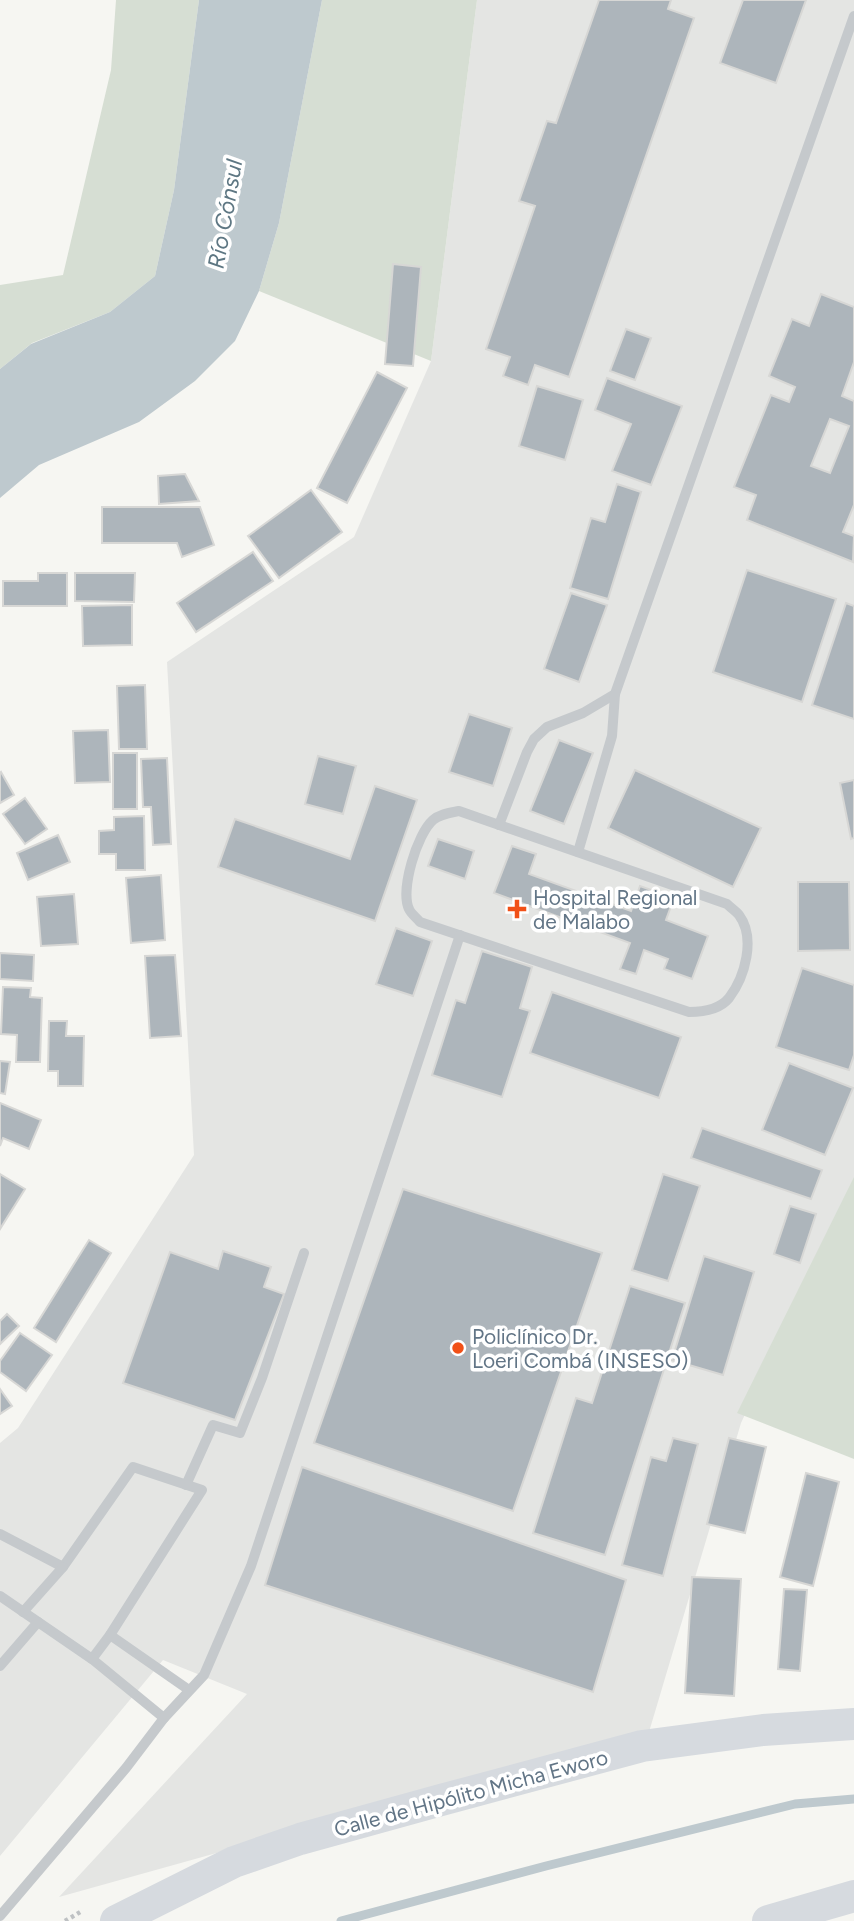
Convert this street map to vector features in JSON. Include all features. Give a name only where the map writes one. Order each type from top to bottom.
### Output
[{"type":"main road","name":"Calle de Hipólito Micha Eworo","points":[[116,1921],[234,1862],[300,1839],[642,1746],[763,1730],[848,1725]]},
{"type":"main road","points":[[768,1921],[854,1896]]},
{"type":"lane","points":[[578,852],[612,736],[615,694],[854,16]]},
{"type":"lane","points":[[499,825],[534,739],[547,727],[583,713],[615,694]]},
{"type":"lane","points":[[458,811],[578,852],[727,904],[739,915],[746,931],[748,947],[742,973],[729,998],[702,1012],[689,1012],[420,922],[410,911],[406,896],[415,854],[432,821],[444,813],[458,811]]},
{"type":"lane","points":[[0,1916],[126,1768],[164,1718],[204,1675],[251,1566],[460,935]]},
{"type":"lane","points":[[186,1485],[213,1425],[240,1433],[262,1378],[304,1252]]},
{"type":"lane","points":[[23,1612],[63,1567],[133,1467],[202,1490],[92,1659]]},
{"type":"lane","points":[[0,1534],[63,1567]]},
{"type":"lane","points":[[0,1596],[92,1659],[164,1718]]},
{"type":"lane","points":[[0,1666],[38,1622]]},
{"type":"lane","points":[[110,1635],[189,1690]]},
{"type":"path","points":[[65,1921],[82,1910]]},
{"type":"shaded area","points":[[116,0],[199,0],[174,190],[155,276],[110,312],[32,343],[0,369],[0,285],[63,275],[111,70]]},
{"type":"shaded area","points":[[322,0],[477,0],[431,361],[259,291],[279,223]]},
{"type":"shaded area","name":"Hospital Regional de Malabo","points":[[477,0],[854,0],[854,1180],[741,1423],[649,1732],[59,1897],[247,1694],[163,1660],[0,1856],[0,1443],[18,1428],[194,1155],[167,662],[354,537],[431,361]]},
{"type":"shaded area","points":[[854,1177],[854,1459],[737,1413]]},
{"type":"water","name":"Río Cónsul","points":[[199,0],[322,0],[279,223],[259,291],[235,341],[195,381],[139,422],[39,465],[0,498],[0,369],[31,344],[110,312],[155,276],[174,190]]},
{"type":"building","points":[[599,0],[671,0],[668,9],[694,18],[569,377],[535,365],[528,385],[503,376],[510,357],[486,349],[535,206],[519,201],[547,121],[556,123]]},
{"type":"building","points":[[743,0],[806,0],[776,83],[720,63]]},
{"type":"building","points":[[393,264],[421,267],[413,366],[385,364]]},
{"type":"building","points":[[821,294],[854,307],[854,362],[842,396],[854,401],[854,505],[843,532],[854,536],[853,562],[747,520],[756,495],[734,487],[771,395],[789,402],[795,387],[769,376],[792,319],[809,326]],"holes":[[[830,419],[849,426],[830,473],[811,466]]]},
{"type":"building","points":[[626,329],[651,338],[635,380],[610,371]]},
{"type":"building","points":[[377,372],[407,388],[347,503],[317,488]]},
{"type":"building","points":[[607,378],[682,406],[651,485],[612,471],[631,424],[595,410]]},
{"type":"building","points":[[537,386],[583,400],[565,460],[519,446]]},
{"type":"building","points":[[185,474],[199,501],[159,504],[158,476]]},
{"type":"building","points":[[617,484],[641,492],[608,599],[570,588],[591,518],[605,522]]},
{"type":"building","points":[[311,490],[342,532],[279,578],[248,536]]},
{"type":"building","points":[[102,507],[200,507],[214,545],[182,557],[177,543],[102,543]]},
{"type":"building","points":[[253,552],[273,581],[196,632],[177,603]]},
{"type":"building","points":[[747,570],[836,599],[802,702],[713,672]]},
{"type":"building","points":[[38,573],[67,573],[67,606],[3,606],[3,581],[38,581]]},
{"type":"building","points":[[75,573],[135,573],[134,602],[75,601]]},
{"type":"building","points":[[571,593],[607,605],[579,682],[544,669]]},
{"type":"building","points":[[846,603],[854,606],[854,719],[812,705]]},
{"type":"building","points":[[132,605],[132,645],[83,646],[82,606]]},
{"type":"building","points":[[145,685],[147,749],[119,749],[117,686]]},
{"type":"building","points":[[469,714],[512,728],[493,786],[449,772]]},
{"type":"building","points":[[108,730],[110,782],[75,783],[73,731]]},
{"type":"building","points":[[559,740],[593,753],[564,824],[530,811]]},
{"type":"building","points":[[113,753],[137,753],[137,809],[113,809]]},
{"type":"building","points":[[318,756],[356,766],[343,814],[305,804]]},
{"type":"building","points":[[167,758],[171,844],[153,845],[151,807],[143,807],[141,759]]},
{"type":"building","points":[[635,770],[761,828],[733,887],[608,828]]},
{"type":"building","points":[[0,773],[14,795],[0,803]]},
{"type":"building","points":[[854,780],[854,838],[851,839],[840,783]]},
{"type":"building","points":[[375,786],[417,800],[375,921],[218,867],[235,819],[350,859]]},
{"type":"building","points":[[25,798],[47,829],[25,844],[3,814]]},
{"type":"building","points":[[144,816],[145,870],[116,870],[116,854],[99,854],[99,831],[114,830],[114,817]]},
{"type":"building","points":[[58,835],[70,862],[28,880],[17,853]]},
{"type":"building","points":[[438,839],[474,851],[465,879],[428,866]]},
{"type":"building","points":[[512,846],[536,854],[529,874],[631,911],[640,886],[674,898],[666,920],[708,936],[692,979],[664,969],[668,959],[644,950],[636,974],[620,969],[630,943],[494,893]]},
{"type":"building","points":[[161,875],[165,940],[131,943],[126,878]]},
{"type":"building","points":[[798,882],[849,882],[850,950],[798,951]]},
{"type":"building","points":[[74,894],[78,944],[41,946],[37,897]]},
{"type":"building","points":[[396,928],[432,941],[413,996],[376,984]]},
{"type":"building","points":[[482,951],[532,967],[520,1008],[530,1011],[502,1097],[432,1075],[456,1000],[465,1003]]},
{"type":"building","points":[[0,953],[34,955],[33,981],[0,979]]},
{"type":"building","points":[[175,955],[181,1036],[150,1038],[145,956]]},
{"type":"building","points":[[802,968],[854,985],[854,1055],[849,1070],[776,1047]]},
{"type":"building","points":[[3,987],[31,988],[30,997],[42,998],[40,1062],[16,1062],[17,1035],[1,1034]]},
{"type":"building","points":[[552,992],[681,1037],[659,1098],[530,1053]]},
{"type":"building","points":[[49,1021],[67,1021],[66,1036],[84,1036],[83,1086],[58,1086],[58,1071],[48,1071]]},
{"type":"building","points":[[0,1061],[10,1062],[5,1094],[0,1093]]},
{"type":"building","points":[[789,1063],[853,1088],[825,1155],[762,1130]]},
{"type":"building","points":[[0,1103],[41,1120],[29,1149],[3,1138],[0,1146]]},
{"type":"building","points":[[702,1128],[822,1170],[811,1199],[691,1158]]},
{"type":"building","points":[[0,1174],[25,1189],[0,1229]]},
{"type":"building","name":"Policlínico Dr. Loeri Combá (INSESO)","points":[[663,1174],[700,1186],[668,1281],[632,1270]]},
{"type":"building","name":"Policlínico Dr. Loeri Combá (INSESO)","points":[[403,1189],[602,1253],[513,1511],[314,1443]]},
{"type":"building","points":[[790,1206],[816,1214],[800,1263],[774,1254]]},
{"type":"building","points":[[89,1240],[111,1253],[56,1342],[34,1328]]},
{"type":"building","points":[[223,1251],[271,1267],[264,1287],[284,1294],[235,1420],[123,1383],[170,1252],[218,1269]]},
{"type":"building","points":[[704,1256],[754,1272],[723,1375],[672,1360]]},
{"type":"building","name":"Policlínico Dr. Loeri Combá (INSESO)","points":[[630,1286],[685,1303],[605,1555],[533,1533],[576,1398],[592,1403]]},
{"type":"building","points":[[7,1314],[19,1326],[0,1344],[0,1321]]},
{"type":"building","points":[[20,1333],[52,1355],[26,1391],[0,1372],[0,1361]]},
{"type":"building","points":[[0,1389],[12,1406],[0,1414]]},
{"type":"building","points":[[673,1438],[698,1444],[663,1576],[622,1565],[651,1457],[666,1461]]},
{"type":"building","points":[[729,1438],[766,1447],[745,1533],[707,1524]]},
{"type":"building","points":[[302,1467],[626,1580],[593,1692],[265,1585]]},
{"type":"building","points":[[806,1473],[839,1482],[813,1586],[780,1577]]},
{"type":"building","points":[[692,1577],[741,1579],[734,1696],[685,1693]]},
{"type":"building","points":[[784,1589],[807,1590],[800,1671],[778,1669]]},
{"type":"waterway","points":[[341,1921],[546,1866],[795,1804],[854,1799]]},
{"type":"place","name":"Hospital Regional de Malabo","points":[[517,909]]},
{"type":"place","name":"Policlínico Dr. Loeri Combá (INSESO)","points":[[458,1348]]}]
